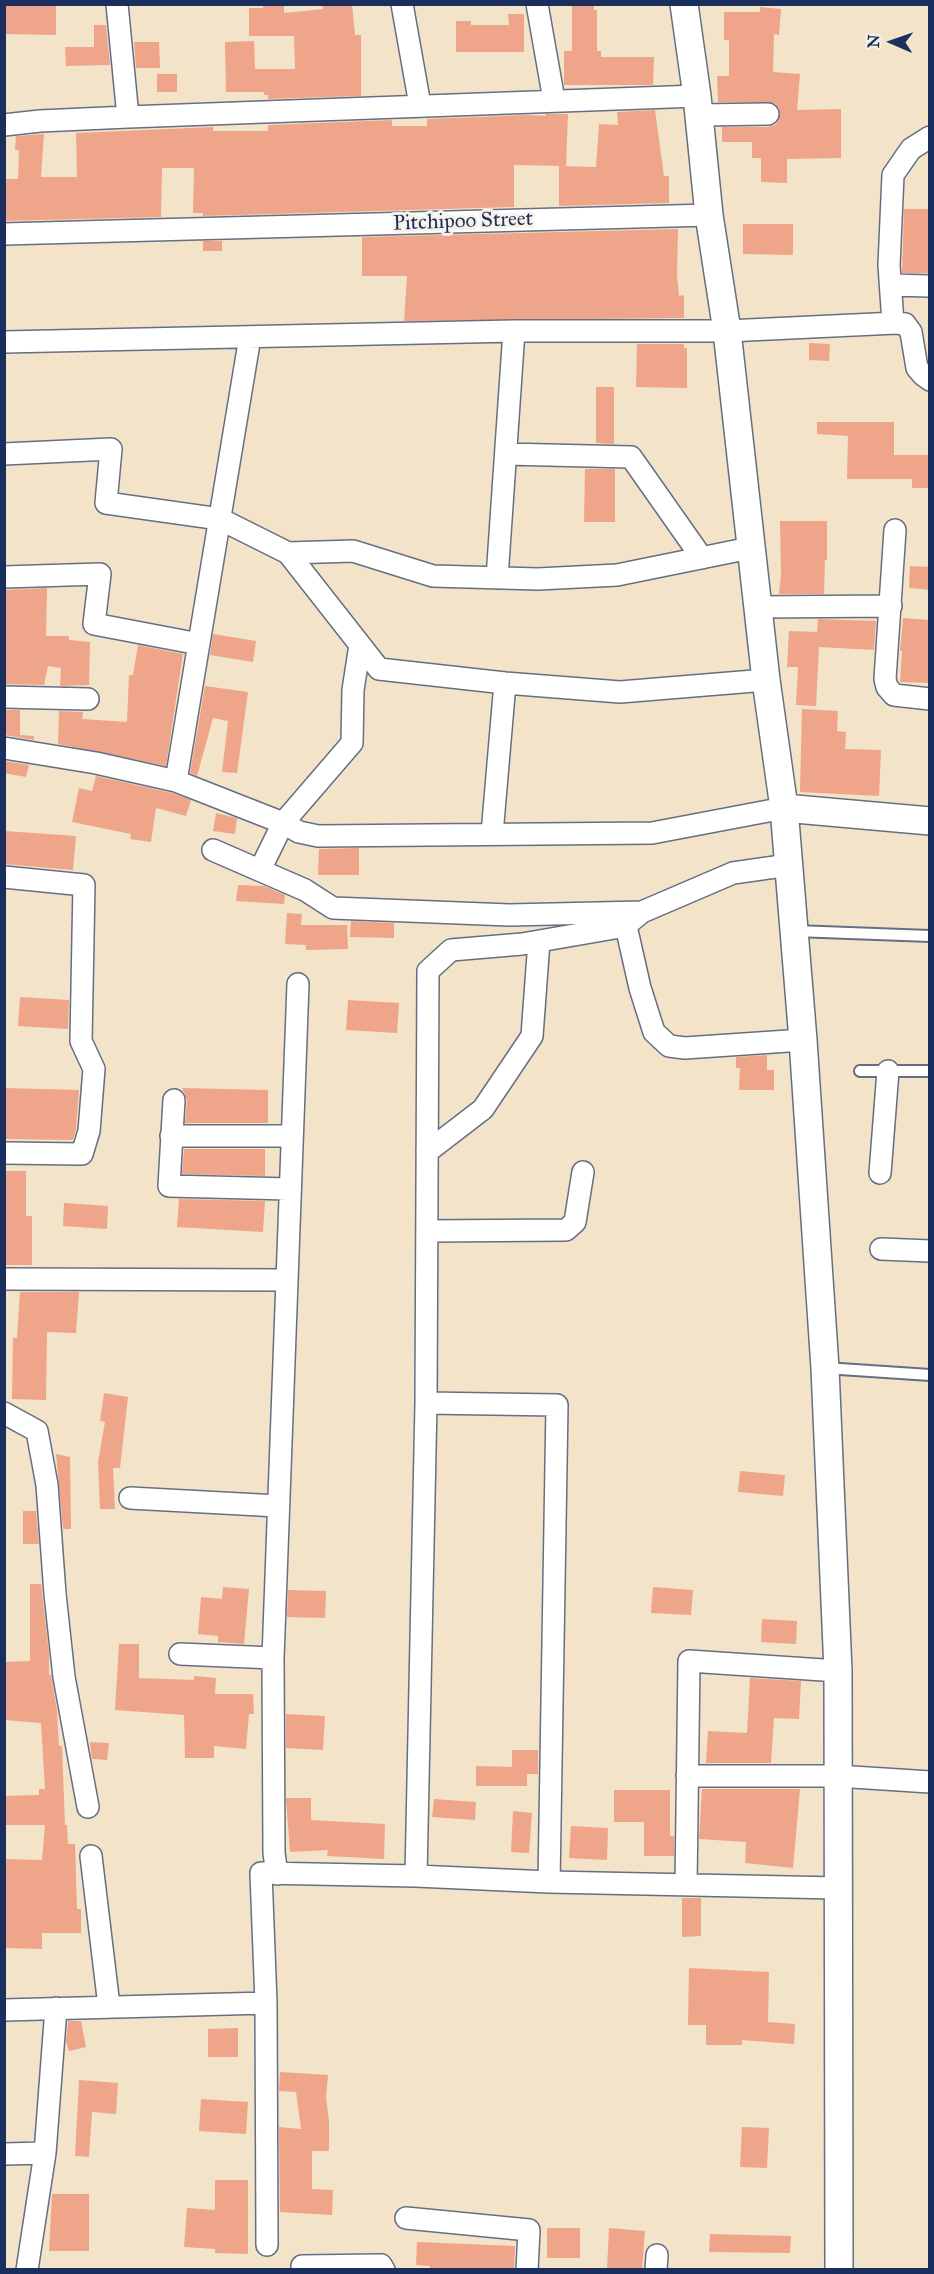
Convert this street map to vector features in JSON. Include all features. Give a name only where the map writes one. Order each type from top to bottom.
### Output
[{"type":"street","points":[[117,4],[128,117]]},
{"type":"street","points":[[402,4],[420,105]]},
{"type":"street","points":[[537,4],[554,100]]},
{"type":"street","points":[[684,4],[698,106],[709,215],[727,331],[750,548],[784,808],[803,1040],[825,1368],[838,1671],[839,2270]]},
{"type":"street","points":[[4,125],[40,121],[554,100],[698,106],[768,114]]},
{"type":"street","points":[[893,323],[890,265],[893,176],[911,149],[930,137]]},
{"type":"street","name":"Pitchipoo Street","points":[[4,234],[709,215]]},
{"type":"street","points":[[891,285],[930,286]]},
{"type":"street","points":[[4,342],[514,331],[727,331],[893,323],[905,324],[910,332],[917,368],[930,380]]},
{"type":"street","points":[[497,578],[514,331]]},
{"type":"street","points":[[176,781],[250,337]]},
{"type":"street","points":[[4,454],[111,449],[106,503],[220,519],[288,553],[378,669],[505,683],[620,692],[766,680]]},
{"type":"street","points":[[506,454],[631,457],[702,558]]},
{"type":"street","points":[[895,530],[885,679],[887,687],[894,695],[930,699]]},
{"type":"street","points":[[288,553],[352,551],[433,576],[538,579],[617,575],[750,548]]},
{"type":"street","points":[[4,577],[100,574],[94,624],[199,644]]},
{"type":"street","points":[[758,607],[891,606]]},
{"type":"street","points":[[260,870],[283,823],[352,743],[353,690],[360,645]]},
{"type":"street","points":[[492,834],[505,683]]},
{"type":"street","points":[[4,698],[88,699]]},
{"type":"street","points":[[4,748],[96,763],[176,781],[283,823],[299,832],[318,836],[652,833],[784,808],[930,821]]},
{"type":"street","points":[[213,850],[305,890],[333,908],[509,915],[642,912]]},
{"type":"street","points":[[416,1876],[426,1403],[428,971],[451,950],[539,941],[626,926],[642,912],[733,873],[789,865]]},
{"type":"street","points":[[4,877],[84,885],[81,1041],[94,1070],[89,1131],[82,1154],[4,1154]]},
{"type":"street","points":[[626,926],[640,988],[654,1032],[669,1046],[685,1048],[803,1040]]},
{"type":"street","points":[[427,1152],[483,1109],[532,1036],[539,941]]},
{"type":"street","points":[[277,1874],[274,1852],[273,1658],[298,984]]},
{"type":"street","points":[[880,1173],[888,1071]]},
{"type":"street","points":[[174,1100],[169,1186],[290,1189]]},
{"type":"street","points":[[171,1136],[291,1136]]},
{"type":"street","points":[[427,1231],[566,1230],[576,1222],[583,1172]]},
{"type":"street","points":[[881,1249],[930,1251]]},
{"type":"street","points":[[4,1279],[286,1280]]},
{"type":"street","points":[[426,1403],[557,1405],[549,1882]]},
{"type":"street","points":[[4,1413],[38,1431],[47,1485],[64,1677],[88,1807]]},
{"type":"street","points":[[130,1498],[278,1506]]},
{"type":"street","points":[[180,1654],[273,1658]]},
{"type":"street","points":[[686,1885],[689,1661],[838,1671]]},
{"type":"street","points":[[687,1776],[837,1776],[930,1782]]},
{"type":"street","points":[[91,1856],[109,2006]]},
{"type":"street","points":[[267,2245],[266,2003],[261,1873],[837,1888]]},
{"type":"street","points":[[4,2010],[266,2003]]},
{"type":"street","points":[[27,2270],[45,2153],[56,2008]]},
{"type":"street","points":[[4,2154],[45,2153]]},
{"type":"street","points":[[405,2218],[529,2230],[527,2270]]},
{"type":"street","points":[[303,2266],[381,2265],[384,2270]]},
{"type":"lane","points":[[794,931],[930,936]]},
{"type":"lane","points":[[860,1071],[930,1071]]},
{"type":"lane","points":[[825,1368],[930,1375]]},
{"type":"building","points":[[4,4],[56,4],[56,35],[4,34]]},
{"type":"building","points":[[263,4],[284,4],[284,13],[323,9],[322,4],[352,4],[355,35],[361,35],[361,96],[268,99],[268,95],[264,95],[264,92],[226,92],[225,42],[254,41],[255,69],[295,69],[294,36],[249,36],[249,8],[263,8]]},
{"type":"building","points":[[572,4],[594,4],[594,10],[597,10],[597,51],[601,51],[601,57],[654,57],[653,85],[564,85],[564,51],[572,51]]},
{"type":"building","points":[[760,7],[781,9],[779,35],[774,34],[773,72],[800,74],[797,110],[841,109],[841,158],[787,159],[787,183],[761,182],[761,158],[752,158],[752,142],[722,142],[722,127],[768,127],[775,125],[779,120],[779,108],[774,103],[718,102],[717,76],[729,76],[729,40],[724,40],[724,12],[760,12]]},
{"type":"building","points":[[508,14],[524,14],[524,52],[456,52],[456,21],[471,21],[471,25],[509,25]]},
{"type":"building","points":[[94,25],[106,25],[110,65],[66,66],[65,47],[94,47]]},
{"type":"building","points":[[134,42],[159,42],[160,68],[136,68]]},
{"type":"building","points":[[157,74],[177,74],[177,92],[157,92]]},
{"type":"building","points":[[655,110],[664,176],[669,176],[669,203],[559,206],[559,166],[596,167],[599,124],[618,125],[617,112]]},
{"type":"building","points":[[545,114],[568,114],[566,166],[514,165],[514,207],[203,216],[203,213],[193,213],[194,168],[162,168],[161,217],[4,221],[4,179],[18,179],[19,150],[15,150],[16,136],[44,134],[41,177],[77,177],[76,133],[213,127],[213,131],[268,131],[268,125],[392,120],[392,126],[427,126],[427,119],[546,116]]},
{"type":"building","points":[[904,209],[930,209],[930,273],[902,273]]},
{"type":"building","points":[[743,224],[793,224],[793,255],[743,254]]},
{"type":"building","points":[[678,229],[677,275],[679,296],[684,295],[684,318],[404,321],[407,276],[362,276],[362,237]]},
{"type":"building","points":[[203,241],[222,241],[222,251],[203,251]]},
{"type":"building","points":[[809,343],[830,344],[829,361],[809,360]]},
{"type":"building","points":[[637,344],[684,344],[684,348],[687,348],[687,388],[636,387]]},
{"type":"building","points":[[596,387],[614,387],[614,444],[596,443]]},
{"type":"building","points":[[817,422],[894,422],[894,455],[930,455],[930,488],[912,488],[912,479],[847,479],[848,436],[817,434]]},
{"type":"building","points":[[585,469],[615,469],[615,522],[584,522]]},
{"type":"building","points":[[780,521],[827,521],[824,594],[779,594]]},
{"type":"building","points":[[910,566],[930,567],[930,590],[909,588]]},
{"type":"building","points":[[47,588],[46,636],[69,636],[69,640],[90,642],[89,685],[60,686],[61,668],[48,666],[44,685],[4,684],[4,590]]},
{"type":"building","points":[[903,618],[930,620],[930,683],[900,682]]},
{"type":"building","points":[[818,619],[876,621],[874,650],[819,647],[816,706],[796,705],[798,667],[787,667],[789,631],[817,632]]},
{"type":"building","points":[[213,634],[256,641],[253,662],[210,655]]},
{"type":"building","points":[[138,645],[183,654],[166,766],[58,744],[59,711],[83,712],[82,719],[127,722],[129,675],[133,675]]},
{"type":"building","points":[[205,686],[248,692],[237,773],[222,772],[228,721],[213,718],[197,776],[190,773]]},
{"type":"building","points":[[802,709],[838,711],[837,731],[846,732],[845,749],[881,750],[879,796],[800,792]]},
{"type":"building","points":[[4,710],[20,710],[20,735],[34,736],[34,740],[4,735]]},
{"type":"building","points":[[4,761],[29,765],[26,777],[4,773]]},
{"type":"building","points":[[96,776],[172,793],[191,800],[186,816],[156,808],[151,842],[130,839],[131,834],[72,822],[79,788],[92,791]]},
{"type":"building","points":[[216,813],[237,818],[235,834],[213,831]]},
{"type":"building","points":[[4,831],[76,836],[73,870],[4,864]]},
{"type":"building","points":[[359,848],[359,875],[318,875],[319,849]]},
{"type":"building","points":[[238,885],[264,886],[285,895],[284,904],[236,901]]},
{"type":"building","points":[[287,913],[302,914],[301,925],[347,925],[348,949],[306,950],[306,945],[285,944]]},
{"type":"building","points":[[351,921],[394,923],[394,938],[350,937]]},
{"type":"building","points":[[20,997],[69,1000],[68,1029],[18,1026]]},
{"type":"building","points":[[348,1000],[399,1003],[397,1033],[346,1030]]},
{"type":"building","points":[[767,1055],[767,1070],[774,1070],[774,1090],[739,1090],[740,1068],[736,1068],[736,1057]]},
{"type":"building","points":[[4,1088],[79,1090],[73,1140],[4,1139]]},
{"type":"building","points":[[182,1088],[268,1090],[268,1123],[185,1123],[187,1100]]},
{"type":"building","points":[[184,1149],[265,1149],[265,1176],[182,1174]]},
{"type":"building","points":[[4,1171],[26,1171],[26,1216],[32,1216],[32,1265],[4,1265]]},
{"type":"building","points":[[179,1199],[265,1201],[263,1232],[177,1227]]},
{"type":"building","points":[[64,1203],[108,1206],[107,1229],[63,1226]]},
{"type":"building","points":[[20,1292],[79,1292],[76,1333],[47,1332],[46,1400],[12,1399],[13,1338],[17,1338]]},
{"type":"building","points":[[104,1393],[128,1397],[120,1468],[113,1468],[115,1509],[100,1509],[98,1462],[105,1422],[100,1421]]},
{"type":"building","points":[[56,1454],[70,1457],[71,1529],[63,1529]]},
{"type":"building","points":[[740,1471],[785,1475],[783,1496],[738,1492]]},
{"type":"building","points":[[23,1511],[36,1511],[39,1544],[23,1544]]},
{"type":"building","points":[[30,1584],[41,1584],[49,1653],[49,1675],[51,1675],[57,1710],[59,1746],[62,1746],[65,1825],[67,1825],[68,1844],[75,1844],[77,1909],[81,1909],[81,1933],[42,1933],[42,1949],[4,1948],[4,1859],[42,1860],[45,1825],[4,1825],[4,1796],[39,1795],[39,1789],[45,1789],[41,1723],[4,1720],[4,1662],[30,1661]]},
{"type":"building","points":[[223,1587],[249,1589],[244,1644],[218,1642],[218,1636],[198,1634],[201,1597],[222,1599]]},
{"type":"building","points":[[653,1587],[693,1590],[691,1615],[651,1613]]},
{"type":"building","points":[[288,1590],[326,1591],[325,1618],[287,1617]]},
{"type":"building","points":[[762,1619],[797,1621],[796,1644],[761,1642]]},
{"type":"building","points":[[119,1644],[139,1644],[139,1678],[194,1680],[194,1676],[216,1678],[215,1694],[253,1694],[254,1714],[249,1714],[246,1749],[214,1746],[214,1758],[185,1758],[184,1715],[115,1710]]},
{"type":"building","points":[[750,1678],[801,1681],[799,1719],[774,1718],[771,1763],[706,1763],[708,1731],[747,1733]]},
{"type":"building","points":[[286,1714],[325,1716],[323,1750],[286,1748]]},
{"type":"building","points":[[90,1742],[109,1743],[107,1760],[92,1759]]},
{"type":"building","points":[[512,1750],[538,1750],[538,1774],[527,1774],[527,1786],[476,1786],[476,1766],[512,1767]]},
{"type":"building","points":[[702,1789],[800,1789],[793,1868],[745,1863],[746,1842],[699,1839]]},
{"type":"building","points":[[614,1790],[670,1790],[670,1836],[674,1836],[674,1856],[644,1856],[644,1822],[614,1822]]},
{"type":"building","points":[[286,1798],[311,1798],[311,1820],[385,1824],[384,1859],[327,1856],[328,1850],[290,1852]]},
{"type":"building","points":[[434,1799],[476,1802],[475,1820],[432,1817]]},
{"type":"building","points":[[513,1811],[532,1813],[529,1853],[511,1852]]},
{"type":"building","points":[[571,1826],[608,1828],[607,1860],[569,1858]]},
{"type":"building","points":[[682,1898],[701,1898],[701,1936],[682,1937]]},
{"type":"building","points":[[689,1968],[769,1972],[768,2022],[795,2024],[794,2044],[742,2040],[742,2045],[706,2045],[706,2025],[688,2025]]},
{"type":"building","points":[[68,2021],[81,2021],[86,2047],[69,2051],[66,2041]]},
{"type":"building","points":[[238,2028],[238,2057],[208,2057],[208,2029]]},
{"type":"building","points":[[280,2072],[328,2075],[326,2098],[329,2151],[312,2151],[312,2189],[333,2190],[332,2215],[280,2212],[279,2127],[301,2129],[296,2092],[279,2091]]},
{"type":"building","points":[[79,2080],[118,2083],[116,2114],[92,2112],[89,2157],[75,2156]]},
{"type":"building","points":[[201,2099],[248,2102],[246,2134],[199,2131]]},
{"type":"building","points":[[742,2127],[769,2128],[767,2168],[740,2167]]},
{"type":"building","points":[[215,2180],[248,2180],[248,2254],[215,2253],[215,2249],[184,2247],[187,2208],[215,2210]]},
{"type":"building","points":[[52,2194],[89,2194],[89,2251],[49,2251]]},
{"type":"building","points":[[547,2228],[580,2228],[580,2258],[547,2258]]},
{"type":"building","points":[[609,2228],[645,2231],[642,2270],[607,2270]]},
{"type":"building","points":[[710,2234],[791,2236],[790,2253],[709,2252]]},
{"type":"building","points":[[417,2242],[515,2246],[514,2270],[430,2270],[430,2266],[416,2265]]}]
